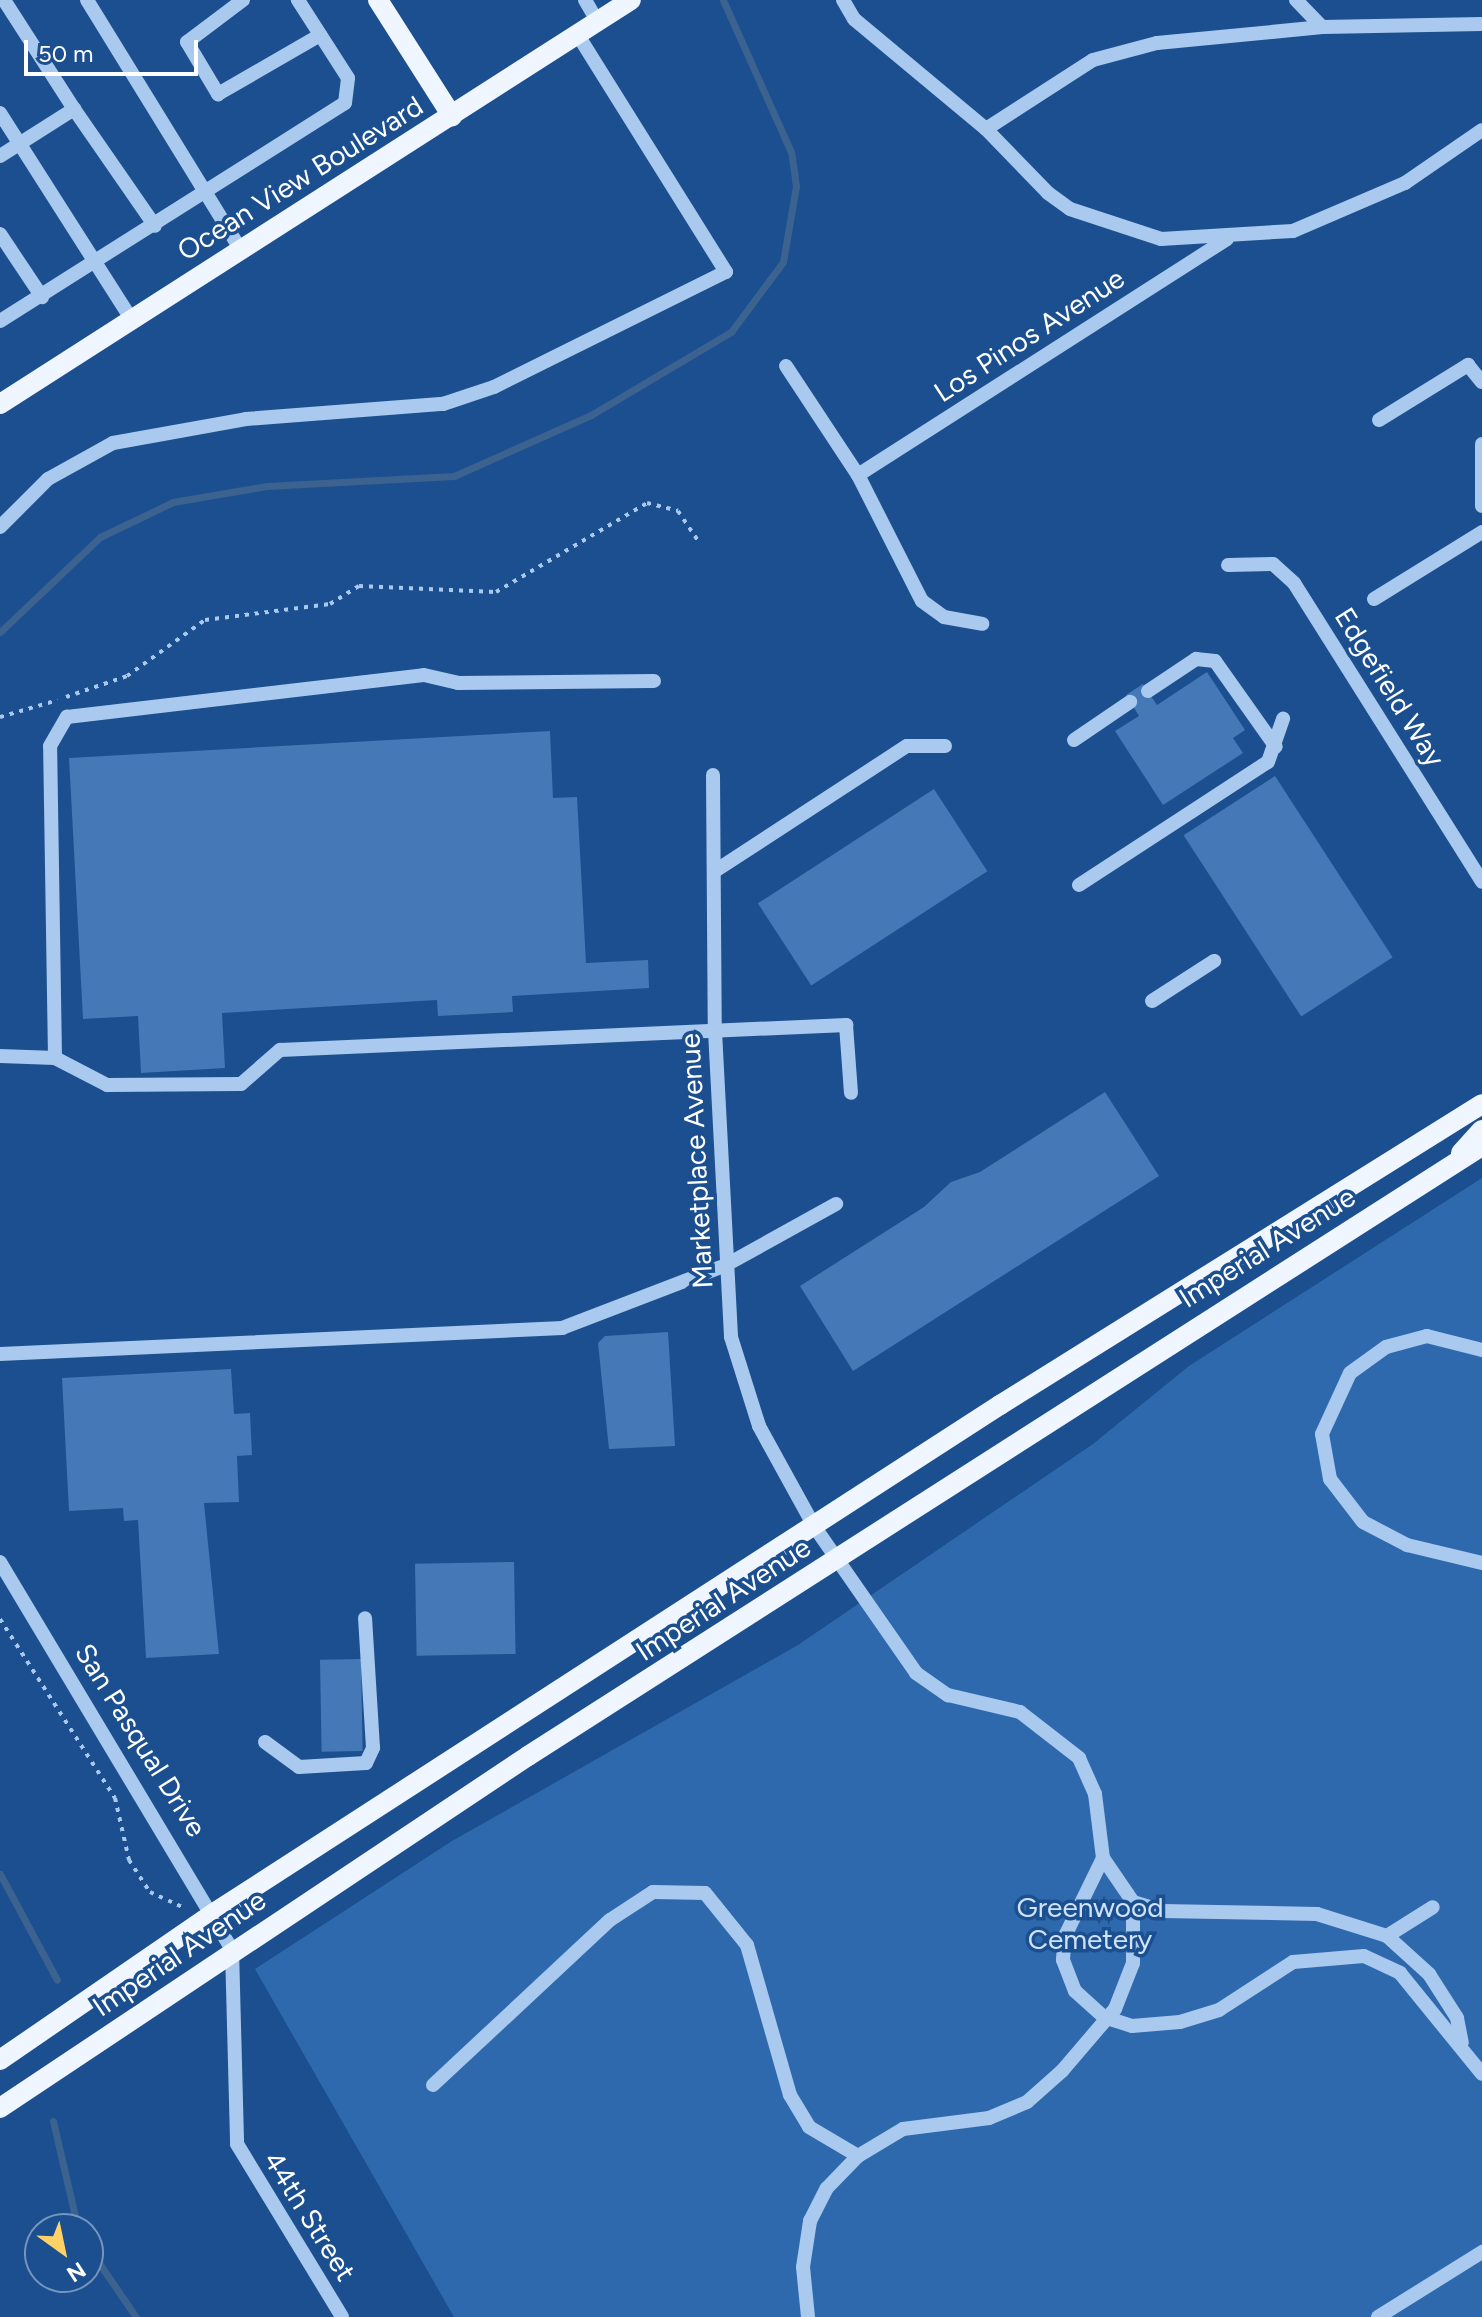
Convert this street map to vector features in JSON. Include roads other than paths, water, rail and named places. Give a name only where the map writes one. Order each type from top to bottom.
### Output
[{"type":"main road","points":[[378,0],[452,116]]},
{"type":"main road","name":"Ocean View Boulevard","points":[[0,404],[631,0]]},
{"type":"main road","name":"Imperial Avenue","points":[[0,2060],[214,1913],[814,1526],[1482,1104]]},
{"type":"main road","points":[[1454,1163],[1482,1130]]},
{"type":"main road","name":"Imperial Avenue","points":[[0,2108],[232,1949],[1482,1146]]},
{"type":"street","points":[[4,0],[155,226]]},
{"type":"street","points":[[87,0],[240,249]]},
{"type":"street","points":[[243,0],[187,42],[218,94],[320,35]]},
{"type":"street","points":[[0,321],[96,265],[345,103],[348,78],[298,0]]},
{"type":"street","points":[[585,0],[597,21]]},
{"type":"street","points":[[843,0],[854,19],[986,129],[1070,209],[1161,239],[1227,239],[1293,231],[1354,210],[1482,130]]},
{"type":"street","points":[[1296,0],[1322,27]]},
{"type":"street","points":[[986,129],[1093,60],[1157,43],[1322,27],[1482,24]]},
{"type":"street","points":[[0,527],[48,479],[113,443],[246,419],[443,404],[494,387],[726,272],[675,186],[577,34]]},
{"type":"street","points":[[0,156],[74,109]]},
{"type":"street","points":[[0,113],[131,319]]},
{"type":"street","points":[[0,234],[42,297]]},
{"type":"street","name":"Los Pinos Avenue","points":[[858,475],[1227,239]]},
{"type":"street","points":[[1379,420],[1468,365],[1482,382]]},
{"type":"street","points":[[786,366],[858,475],[922,601],[944,617],[982,624]]},
{"type":"street","points":[[1482,444],[1482,506]]},
{"type":"street","points":[[1374,599],[1482,532]]},
{"type":"street","name":"Edgefield Way","points":[[1228,565],[1273,564],[1294,583],[1482,882]]},
{"type":"street","points":[[1148,691],[1196,659],[1215,661],[1276,747]]},
{"type":"street","points":[[55,1058],[50,746],[67,717],[424,675],[458,683],[654,681]]},
{"type":"street","points":[[1074,740],[1130,702]]},
{"type":"street","points":[[1079,885],[1268,762],[1276,747],[1283,719]]},
{"type":"street","points":[[715,871],[907,746],[945,746]]},
{"type":"street","name":"Marketplace Avenue","points":[[713,775],[715,1031],[731,1337],[759,1426],[814,1526],[916,1673],[948,1695],[1020,1712],[1079,1758],[1095,1794],[1103,1858]]},
{"type":"street","points":[[1152,1001],[1214,961]]},
{"type":"street","points":[[0,1056],[55,1058],[107,1085],[241,1084],[280,1050],[846,1025],[851,1093]]},
{"type":"street","points":[[0,1354],[562,1328],[726,1265],[836,1204]]},
{"type":"street","points":[[1482,1350],[1427,1336],[1386,1347],[1334,1394],[1322,1434],[1330,1479],[1363,1522],[1407,1545],[1482,1563]]},
{"type":"street","name":"San Pasqual Drive","points":[[0,1562],[214,1913],[232,1949]]},
{"type":"street","points":[[265,1742],[299,1767],[366,1763],[373,1748],[365,1618]]},
{"type":"street","points":[[808,2317],[803,2267],[810,2221],[827,2188],[858,2156],[903,2129],[989,2118],[1027,2102],[1104,2017],[1115,2009],[1133,1963],[1133,1902],[1103,1858],[1068,1923],[1063,1960],[1075,1991],[1104,2017],[1132,2026],[1180,2022],[1219,2010],[1293,1962],[1364,1956],[1400,1973],[1462,2045],[1482,2074]]},
{"type":"street","points":[[433,2085],[610,1920],[653,1892],[705,1893],[747,1945],[790,2095],[809,2127],[858,2156]]},
{"type":"street","points":[[1133,1902],[1162,1911],[1317,1914],[1387,1936],[1429,1974],[1457,2018],[1462,2045]]},
{"type":"street","points":[[1387,1936],[1433,1907]]},
{"type":"street","name":"44th Street","points":[[232,1949],[237,2144],[342,2317]]},
{"type":"street","points":[[1378,2317],[1482,2252]]},
{"type":"waterway","points":[[0,632],[100,537],[173,502],[267,486],[454,476],[591,415],[731,332],[783,262],[796,186],[791,152],[723,0]]},
{"type":"waterway","points":[[0,1874],[57,1980]]},
{"type":"waterway","points":[[53,2121],[74,2213]]},
{"type":"waterway","points":[[104,2270],[136,2317]]},
{"type":"park label","name":"Greenwood Cemetery","points":[[1090,1923]]}]
